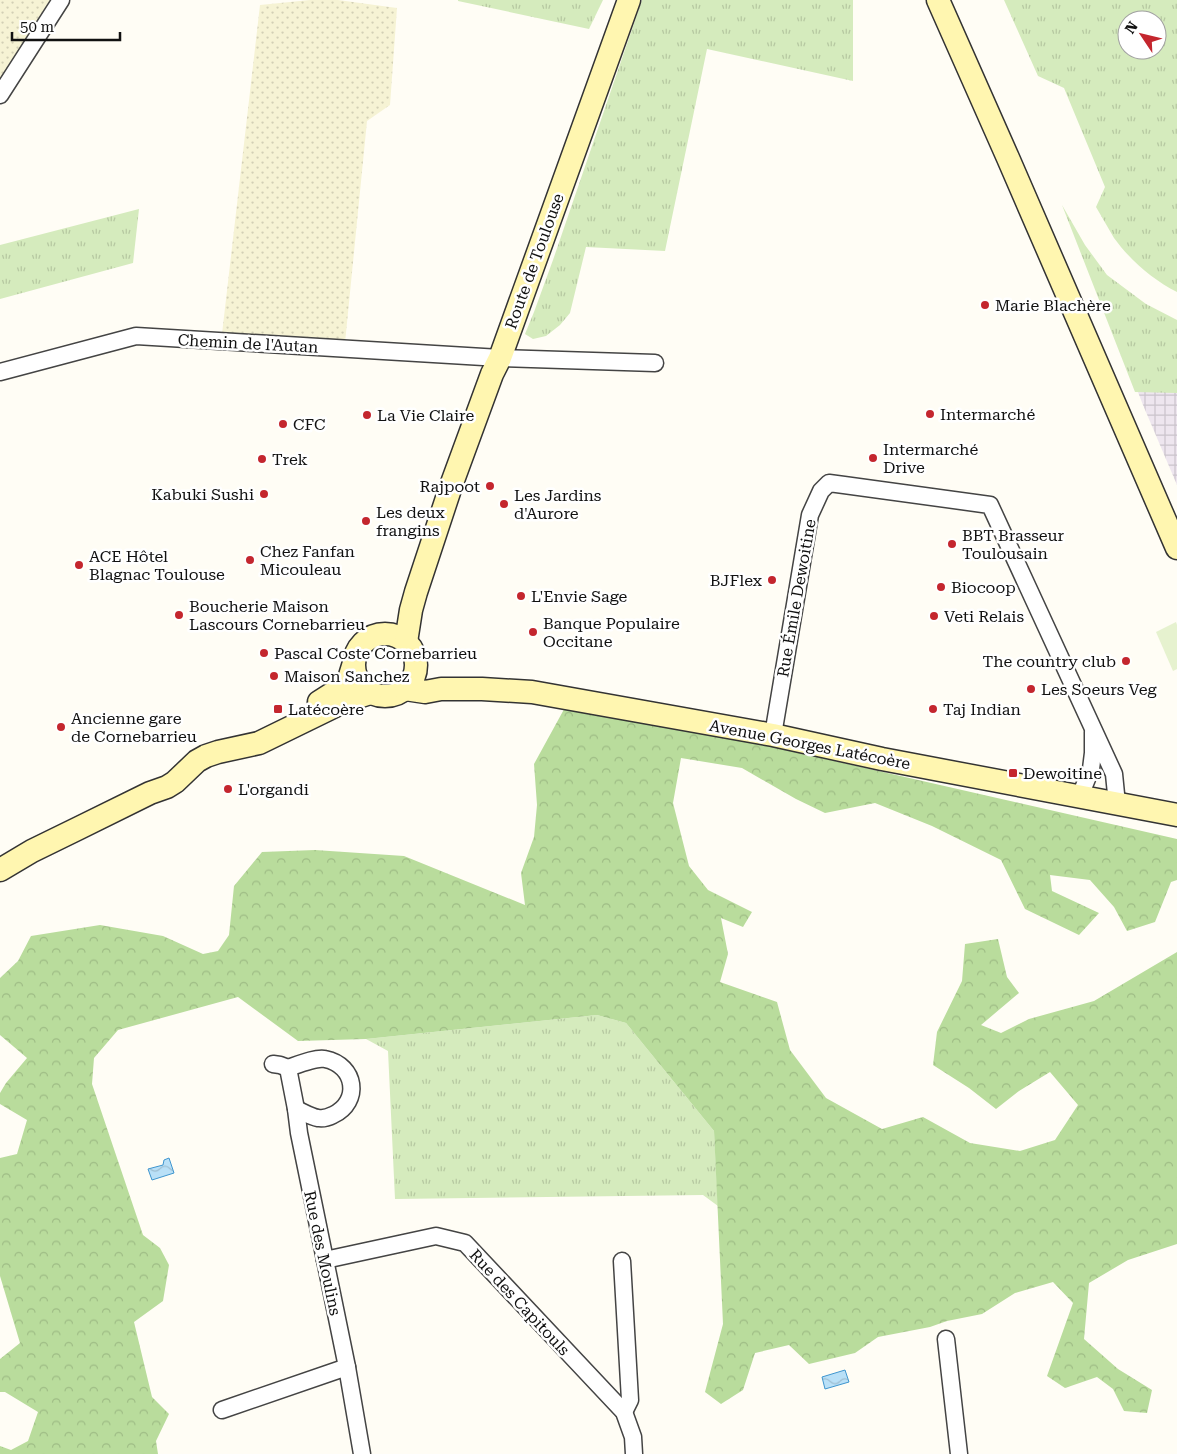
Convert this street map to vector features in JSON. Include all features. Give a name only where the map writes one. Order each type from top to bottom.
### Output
[{"type":"main road","name":"Route de Toulouse","points":[[406,642],[411,610],[439,522],[629,0]]},
{"type":"main road","points":[[938,0],[1177,548]]},
{"type":"main road","name":"Route de Toulouse","points":[[385,633],[396,618],[425,548],[439,522]]},
{"type":"main road","points":[[150,793],[181,761],[201,747],[250,736],[295,716],[341,688],[349,679],[355,656],[359,648],[364,641],[372,636],[385,633],[400,637],[412,648],[416,665],[413,678],[405,689],[388,697],[370,693],[364,688],[358,682],[353,666]]},
{"type":"main road","points":[[416,665],[441,689]]},
{"type":"main road","name":"Avenue Georges Latécoère","points":[[405,689],[425,692],[441,689],[532,692],[773,735],[1006,784],[1080,796],[1177,816]]},
{"type":"main road","points":[[0,870],[32,851],[150,793],[167,787],[176,782],[190,766],[206,756],[258,743],[343,702],[370,693]]},
{"type":"main road","points":[[0,862],[32,851]]},
{"type":"street","points":[[0,95],[61,0]]},
{"type":"street","name":"Chemin de l'Autan","points":[[0,372],[136,336],[500,358],[655,363]]},
{"type":"street","name":"Rue Émile Dewoitine","points":[[773,735],[810,515],[821,491],[829,484],[990,505],[1114,774],[1117,804]]},
{"type":"street","name":"Rue Émile Dewoitine","points":[[1080,796],[1090,769],[1093,753],[1093,728]]},
{"type":"street","name":"Rue des Moulins","points":[[296,1109],[318,1118],[329,1117],[340,1112],[348,1102],[352,1091],[351,1081],[346,1070],[338,1063],[324,1058],[280,1066],[296,1109],[291,1135],[325,1260],[347,1367],[362,1454]]},
{"type":"street","name":"Rue des Capitouls","points":[[325,1260],[436,1236],[465,1243],[624,1412],[633,1436],[634,1454]]},
{"type":"street","points":[[622,1261],[630,1400],[624,1412]]},
{"type":"street","points":[[946,1339],[958,1454]]},
{"type":"street","points":[[222,1410],[347,1367]]},
{"type":"shaded area","points":[[0,0],[50,0],[0,80]]},
{"type":"shaded area","points":[[310,0],[338,0],[397,8],[390,105],[367,121],[345,343],[222,334],[260,5]]},
{"type":"shaded area","points":[[1124,356],[1177,357],[1177,485],[1143,405]]},
{"type":"green space","points":[[458,0],[603,0],[589,29]]},
{"type":"green space","points":[[642,0],[853,0],[853,81],[707,49],[665,251],[586,247],[570,313],[560,325],[546,336],[533,339],[525,334],[553,260]]},
{"type":"green space","points":[[1004,0],[1177,0],[1177,292],[1159,282],[1127,254],[1114,238],[1096,207],[1105,187],[1064,88],[1038,76]]},
{"type":"green space","points":[[1062,205],[1085,245],[1107,275],[1146,304],[1177,320],[1177,393],[1135,392]]},
{"type":"green space","points":[[139,209],[133,263],[0,299],[0,245]]},
{"type":"green space","points":[[1176,622],[1177,669],[1173,671],[1156,632]]},
{"type":"green space","points":[[568,702],[646,718],[1177,839],[1177,880],[1171,882],[1155,922],[1127,931],[1114,907],[1090,880],[1050,875],[1052,891],[1099,913],[1079,935],[1025,909],[1001,860],[932,826],[875,803],[825,813],[796,799],[742,768],[681,758],[673,803],[689,866],[708,890],[752,912],[743,927],[721,918],[728,954],[720,982],[777,1002],[790,1050],[826,1098],[882,1129],[923,1117],[970,1143],[1020,1151],[1055,1140],[1078,1105],[1050,1072],[1019,1091],[996,1109],[969,1088],[933,1065],[937,1032],[962,981],[965,944],[998,939],[1007,977],[1019,993],[981,1025],[1001,1033],[1029,1019],[1094,1001],[1177,952],[1177,1244],[1128,1260],[1089,1283],[1084,1339],[1118,1369],[1152,1390],[1147,1413],[1124,1411],[1113,1389],[1097,1377],[1065,1388],[1047,1376],[1073,1303],[1053,1282],[1015,1293],[982,1314],[878,1337],[855,1353],[809,1364],[789,1345],[755,1353],[743,1390],[721,1404],[705,1392],[723,1324],[714,1131],[626,1023],[597,1015],[366,1039],[298,1041],[238,997],[118,1030],[94,1058],[92,1084],[143,1235],[160,1248],[169,1265],[163,1301],[134,1322],[152,1397],[169,1414],[156,1441],[158,1454],[0,1454],[0,1446],[11,1450],[28,1441],[38,1412],[5,1392],[0,1392],[0,1359],[20,1343],[0,1276],[0,1158],[17,1154],[27,1120],[0,1104],[0,1093],[27,1058],[0,1035],[0,978],[18,961],[31,936],[100,925],[163,936],[203,954],[218,951],[229,935],[234,886],[262,852],[315,850],[404,856],[525,905],[521,873],[534,837],[537,805],[534,764]]},
{"type":"green space","points":[[597,1015],[626,1023],[714,1131],[718,1206],[703,1195],[395,1199],[388,1051],[366,1039]]},
{"type":"water","points":[[169,1158],[174,1173],[152,1180],[148,1169],[163,1165],[164,1160]]},
{"type":"water","points":[[845,1370],[849,1382],[825,1389],[822,1377]]},
{"type":"place","name":"Marie Blachère","points":[[985,305]]},
{"type":"place","name":"Intermarché","points":[[930,414]]},
{"type":"place","name":"La Vie Claire","points":[[367,415]]},
{"type":"place","name":"CFC","points":[[283,424]]},
{"type":"place","name":"Intermarché Drive","points":[[873,458]]},
{"type":"place","name":"Trek","points":[[262,459]]},
{"type":"place","name":"Rajpoot","points":[[490,486]]},
{"type":"place","name":"Kabuki Sushi","points":[[264,494]]},
{"type":"place","name":"Les Jardins d'Aurore","points":[[504,504]]},
{"type":"place","name":"Les deux frangins","points":[[366,521]]},
{"type":"place","name":"BBT Brasseur Toulousain","points":[[952,544]]},
{"type":"place","name":"Chez Fanfan Micouleau","points":[[250,560]]},
{"type":"place","name":"ACE Hôtel Blagnac Toulouse","points":[[79,565]]},
{"type":"place","name":"BJFlex","points":[[772,580]]},
{"type":"place","name":"Biocoop","points":[[941,587]]},
{"type":"place","name":"L'Envie Sage","points":[[521,596]]},
{"type":"place","name":"Boucherie Maison Lascours Cornebarrieu","points":[[179,615]]},
{"type":"place","name":"Veti Relais","points":[[934,616]]},
{"type":"place","name":"Banque Populaire Occitane","points":[[533,632]]},
{"type":"place","name":"Pascal Coste Cornebarrieu","points":[[264,653]]},
{"type":"place","name":"The country club","points":[[1126,661]]},
{"type":"place","name":"Maison Sanchez","points":[[274,676]]},
{"type":"place","name":"Les Soeurs Veg","points":[[1031,689]]},
{"type":"place","name":"Latécoère","points":[[278,709]]},
{"type":"place","name":"Taj Indian","points":[[933,709]]},
{"type":"place","name":"Ancienne gare de Cornebarrieu","points":[[61,727]]},
{"type":"place","name":"Dewoitine","points":[[1013,773]]},
{"type":"place","name":"L'organdi","points":[[228,789]]}]
